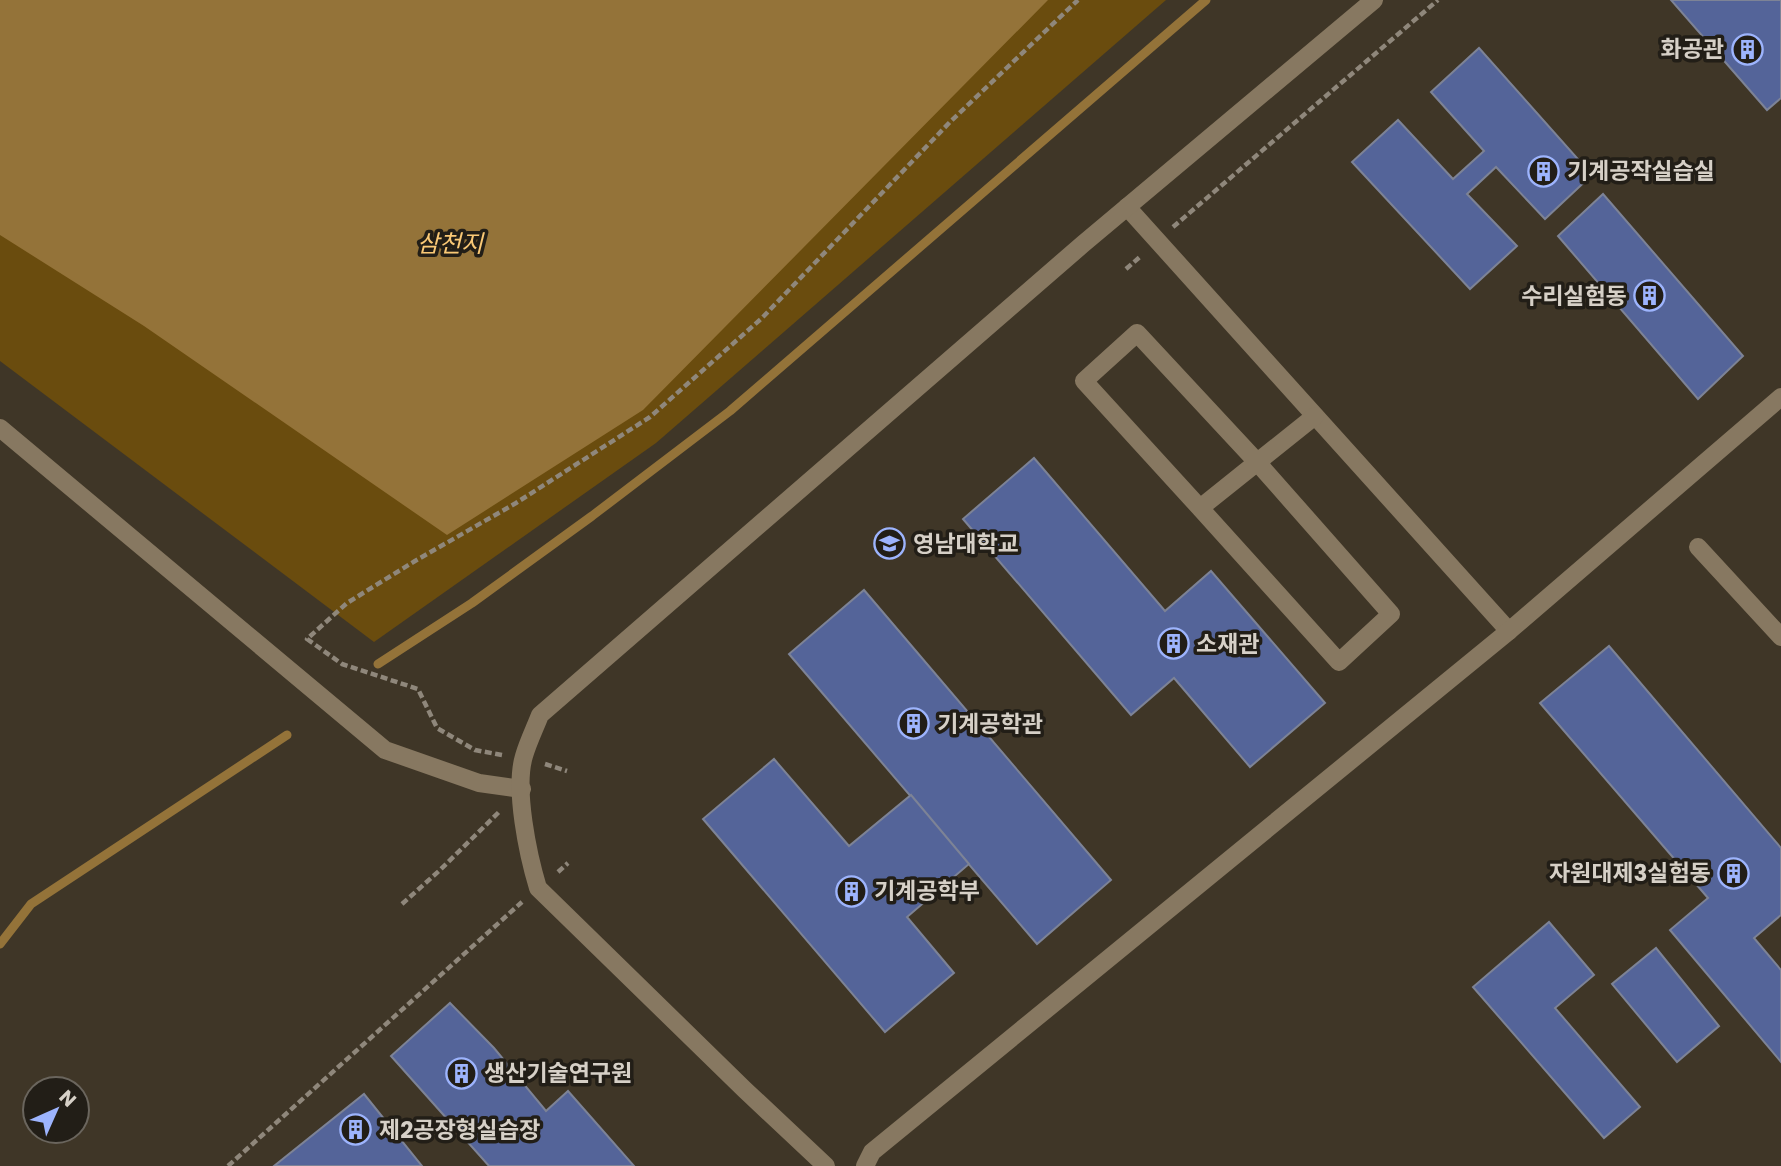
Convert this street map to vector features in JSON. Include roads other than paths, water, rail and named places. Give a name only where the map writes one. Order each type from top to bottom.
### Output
[{"type":"lane","points":[[826,1166],[538,888],[528,855],[522,789],[523,758],[540,715],[1127,207],[1374,0]]},
{"type":"lane","points":[[1127,207],[1509,631]]},
{"type":"lane","points":[[1137,333],[1257,462],[1391,614],[1339,662],[1200,508],[1084,380],[1137,333]]},
{"type":"lane","points":[[865,1166],[872,1152],[1509,631],[1781,397]]},
{"type":"lane","points":[[1200,508],[1315,416]]},
{"type":"lane","points":[[0,428],[385,750],[479,783],[522,789]]},
{"type":"lane","points":[[1698,547],[1781,637]]},
{"type":"water","name":"삼천지","points":[[0,0],[1048,0],[643,410],[447,535],[144,326],[0,235]]},
{"type":"waterway","points":[[378,664],[472,603],[730,411],[1206,0]]},
{"type":"waterway","points":[[0,944],[31,904],[287,735]]},
{"type":"place","name":"화공관","points":[[1747,49]]},
{"type":"place","name":"기계공작실습실","points":[[1544,171]]},
{"type":"place","name":"수리실험동","points":[[1650,296]]},
{"type":"place","name":"영남대학교","points":[[890,544]]},
{"type":"place","name":"소재관","points":[[1173,644]]},
{"type":"place","name":"기계공학관","points":[[914,724]]},
{"type":"place","name":"자원대제3실험동","points":[[1734,873]]},
{"type":"place","name":"기계공학부","points":[[851,891]]},
{"type":"place","name":"생산기술연구원","points":[[461,1073]]},
{"type":"place","name":"제2공장형실습장","points":[[356,1130]]}]
